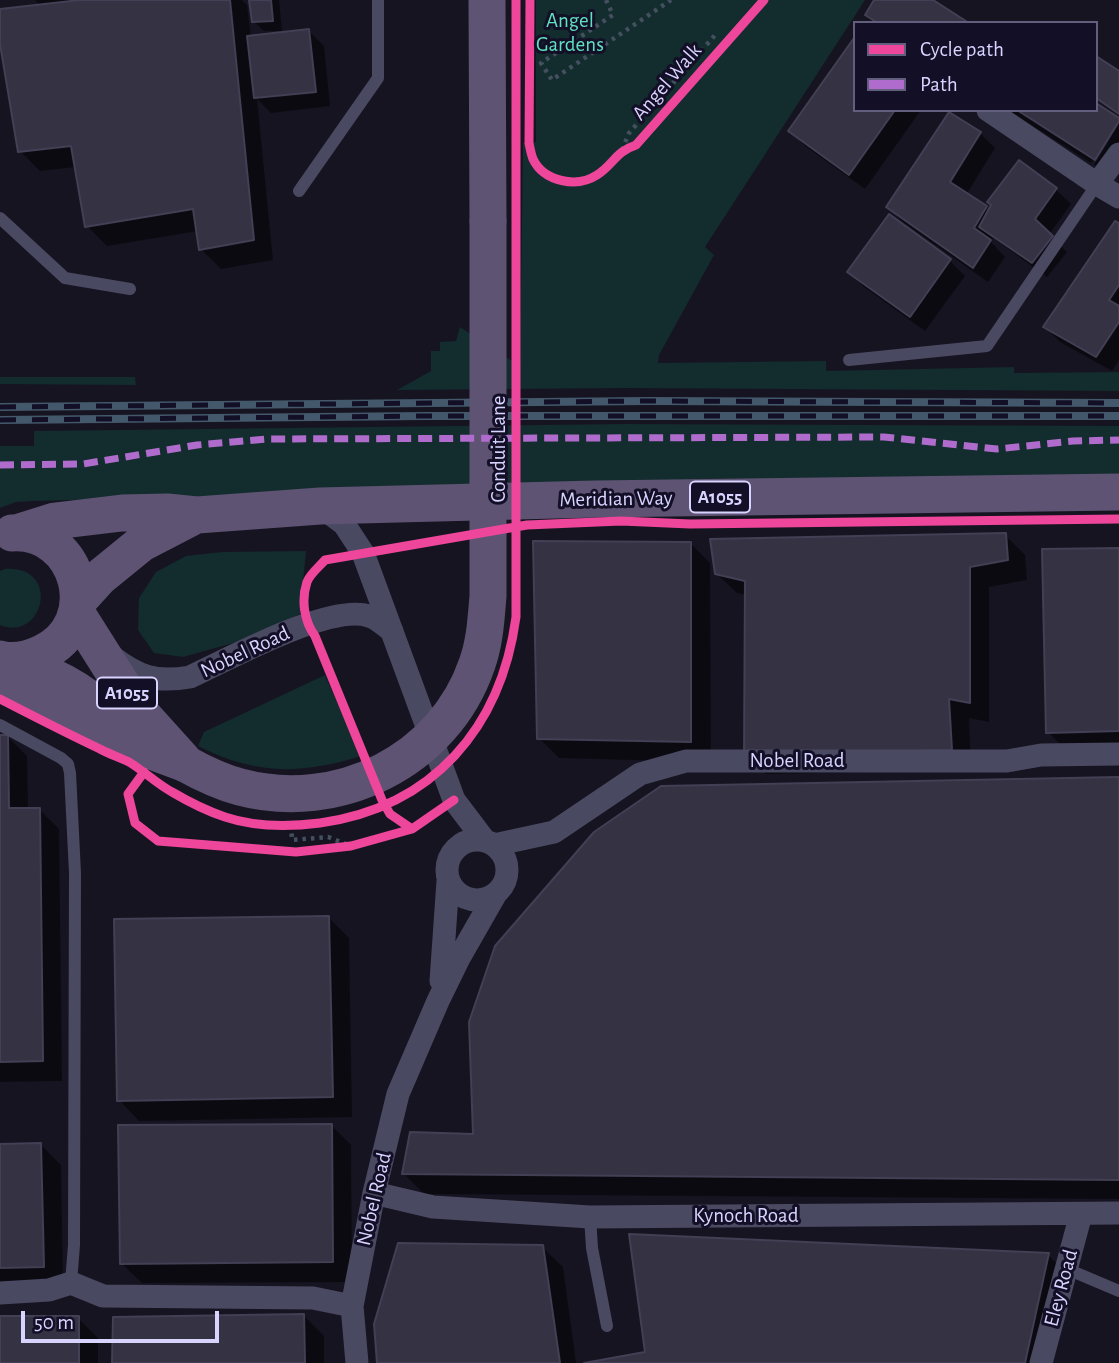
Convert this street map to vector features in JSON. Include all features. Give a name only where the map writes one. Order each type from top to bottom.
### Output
[{"type":"main road","name":"Conduit Lane","points":[[2,667],[40,670],[63,680],[95,702],[143,748],[186,764],[211,778],[241,788],[272,793],[299,793],[345,786],[369,779],[394,768],[434,735],[465,692],[477,665],[484,640],[488,596],[487,0]]},
{"type":"main road","name":"Meridian Way","points":[[10,533],[55,521],[122,513],[167,512],[197,515],[320,506],[595,499],[1119,492]]},
{"type":"main road","name":"Meridian Way","points":[[2,667],[31,659],[53,649],[83,618],[99,578],[142,543],[197,515]]},
{"type":"main road","name":"Conduit Lane","points":[[10,533],[39,537],[56,547],[69,562],[77,580],[83,618],[137,709],[186,764]]},
{"type":"street","points":[[991,112],[1119,197]]},
{"type":"street","points":[[1097,184],[1119,154]]},
{"type":"street","points":[[320,506],[344,524],[363,553],[392,631]]},
{"type":"street","name":"Nobel Road","points":[[83,618],[131,672],[150,679],[175,680],[190,677],[306,624],[343,615],[369,616],[392,631],[454,800],[490,843],[502,853],[506,863],[506,877],[502,887],[459,958],[398,1094],[374,1193],[352,1306],[357,1363]]},
{"type":"street","name":"Nobel Road","points":[[447,873],[450,856],[465,842],[490,843],[554,832],[640,774],[686,761],[1007,761],[1041,755],[1119,754]]},
{"type":"street","name":"Nobel Road","points":[[438,1002],[444,958],[447,873],[454,800]]},
{"type":"street","points":[[447,873],[453,890],[471,900],[485,900],[495,895]]},
{"type":"street","name":"Kynoch Road","points":[[374,1193],[433,1207],[590,1217],[1119,1213]]},
{"type":"street","name":"Eley Road","points":[[1041,1363],[1081,1214]]},
{"type":"street","points":[[0,1293],[49,1290],[71,1283],[103,1296],[313,1298],[352,1306]]},
{"type":"lane","points":[[299,191],[378,78],[378,0]]},
{"type":"lane","points":[[849,360],[986,346],[1097,184]]},
{"type":"lane","points":[[0,218],[65,278],[130,289]]},
{"type":"lane","points":[[0,725],[61,758],[68,764],[70,773],[75,873],[74,1245],[71,1283]]},
{"type":"lane","points":[[590,1217],[592,1248],[607,1326]]},
{"type":"lane","points":[[1067,1269],[1119,1291]]},
{"type":"path","points":[[606,0],[613,15],[541,63],[552,80],[671,0]]},
{"type":"path","points":[[716,29],[718,50]]},
{"type":"path","points":[[619,153],[629,133],[716,29]]},
{"type":"path","points":[[291,825],[292,840],[328,837],[351,846]]},
{"type":"path","points":[[323,849],[363,842]]},
{"type":"green space","name":"Angel Gardens","points":[[536,0],[865,0],[705,247],[714,255],[659,355],[658,363],[826,361],[826,371],[1014,367],[1014,373],[1119,372],[1119,391],[624,388],[397,390],[431,371],[431,351],[440,351],[440,342],[456,341],[460,327],[520,366],[523,143],[536,142]]},
{"type":"green space","points":[[0,377],[135,377],[136,385],[0,384]]},
{"type":"green space","points":[[624,424],[1119,426],[1119,479],[297,494],[34,501],[16,502],[0,508],[0,446],[34,446],[34,431]]},
{"type":"green space","points":[[306,551],[300,614],[244,640],[183,657],[154,653],[138,630],[139,598],[156,572],[186,556],[222,552]]},
{"type":"green space","points":[[0,571],[23,571],[34,579],[40,590],[36,614],[27,623],[15,628],[0,625]]},
{"type":"green space","points":[[325,675],[361,756],[318,767],[278,769],[239,762],[198,746],[204,732]]},
{"type":"building","points":[[80,0],[230,0],[254,240],[199,250],[193,209],[85,227],[71,146],[18,152],[0,44],[0,9]]},
{"type":"building","points":[[249,0],[271,0],[273,21],[252,22]]},
{"type":"building","points":[[874,0],[933,0],[966,21],[875,21],[865,15]]},
{"type":"building","points":[[309,29],[316,92],[254,98],[247,36]]},
{"type":"building","points":[[853,39],[853,112],[894,112],[849,175],[788,131]]},
{"type":"building","points":[[1098,57],[1119,71],[1119,114],[1098,99]]},
{"type":"building","points":[[1098,104],[1119,118],[1119,121],[1095,160],[1020,112],[1098,112]]},
{"type":"building","points":[[949,112],[981,132],[950,182],[987,206],[974,228],[991,240],[973,268],[886,207]]},
{"type":"building","points":[[1019,160],[1057,188],[1035,219],[1053,236],[1032,263],[979,227],[991,205],[987,202]]},
{"type":"building","points":[[889,214],[951,259],[910,317],[847,272]]},
{"type":"building","points":[[1115,221],[1119,223],[1119,285],[1109,300],[1119,306],[1119,322],[1096,357],[1043,327]]},
{"type":"building","points":[[1006,533],[1008,560],[970,567],[970,703],[949,699],[952,750],[744,755],[745,581],[715,574],[710,539]]},
{"type":"building","points":[[533,541],[691,542],[691,742],[537,739]]},
{"type":"building","points":[[1119,548],[1119,731],[1046,733],[1042,549]]},
{"type":"building","points":[[0,735],[8,735],[9,808],[40,808],[43,1061],[0,1062]]},
{"type":"building","points":[[1119,777],[1119,1180],[402,1174],[410,1132],[473,1134],[469,1022],[495,946],[594,832],[661,786]]},
{"type":"building","points":[[329,916],[333,1097],[117,1101],[114,919]]},
{"type":"building","points":[[332,1124],[333,1262],[120,1264],[118,1125]]},
{"type":"building","points":[[41,1143],[44,1267],[0,1268],[0,1144]]},
{"type":"building","points":[[629,1234],[1049,1253],[1025,1363],[584,1363],[645,1352]]},
{"type":"building","points":[[398,1243],[543,1245],[560,1363],[377,1363],[374,1324]]},
{"type":"building","points":[[304,1314],[305,1363],[112,1363],[113,1317]]},
{"type":"building","points":[[0,1316],[79,1316],[79,1363],[0,1363]]},
{"type":"railway","points":[[0,407],[648,401],[1119,403]]},
{"type":"railway","points":[[0,420],[425,416],[1119,416]]},
{"type":"marked path","points":[[0,465],[83,464],[197,445],[267,439],[884,437],[997,449],[1073,441],[1119,440]]},
{"type":"cycle path","points":[[0,699],[129,762],[166,789],[198,806],[236,820],[272,825],[320,823],[360,814],[396,800],[428,780],[455,756],[477,727],[495,694],[508,657],[516,617],[516,0]]},
{"type":"cycle path","name":"Angel Walk","points":[[530,0],[529,143],[538,167],[553,178],[571,182],[597,175],[623,151],[636,145],[764,0]]},
{"type":"cycle path","points":[[412,829],[390,814],[382,800],[306,617],[304,596],[307,582],[325,560],[527,525],[621,521],[690,524],[1119,519]]},
{"type":"cycle path","points":[[144,772],[128,794],[135,823],[158,841],[296,852],[351,846],[412,829],[454,800]]}]
